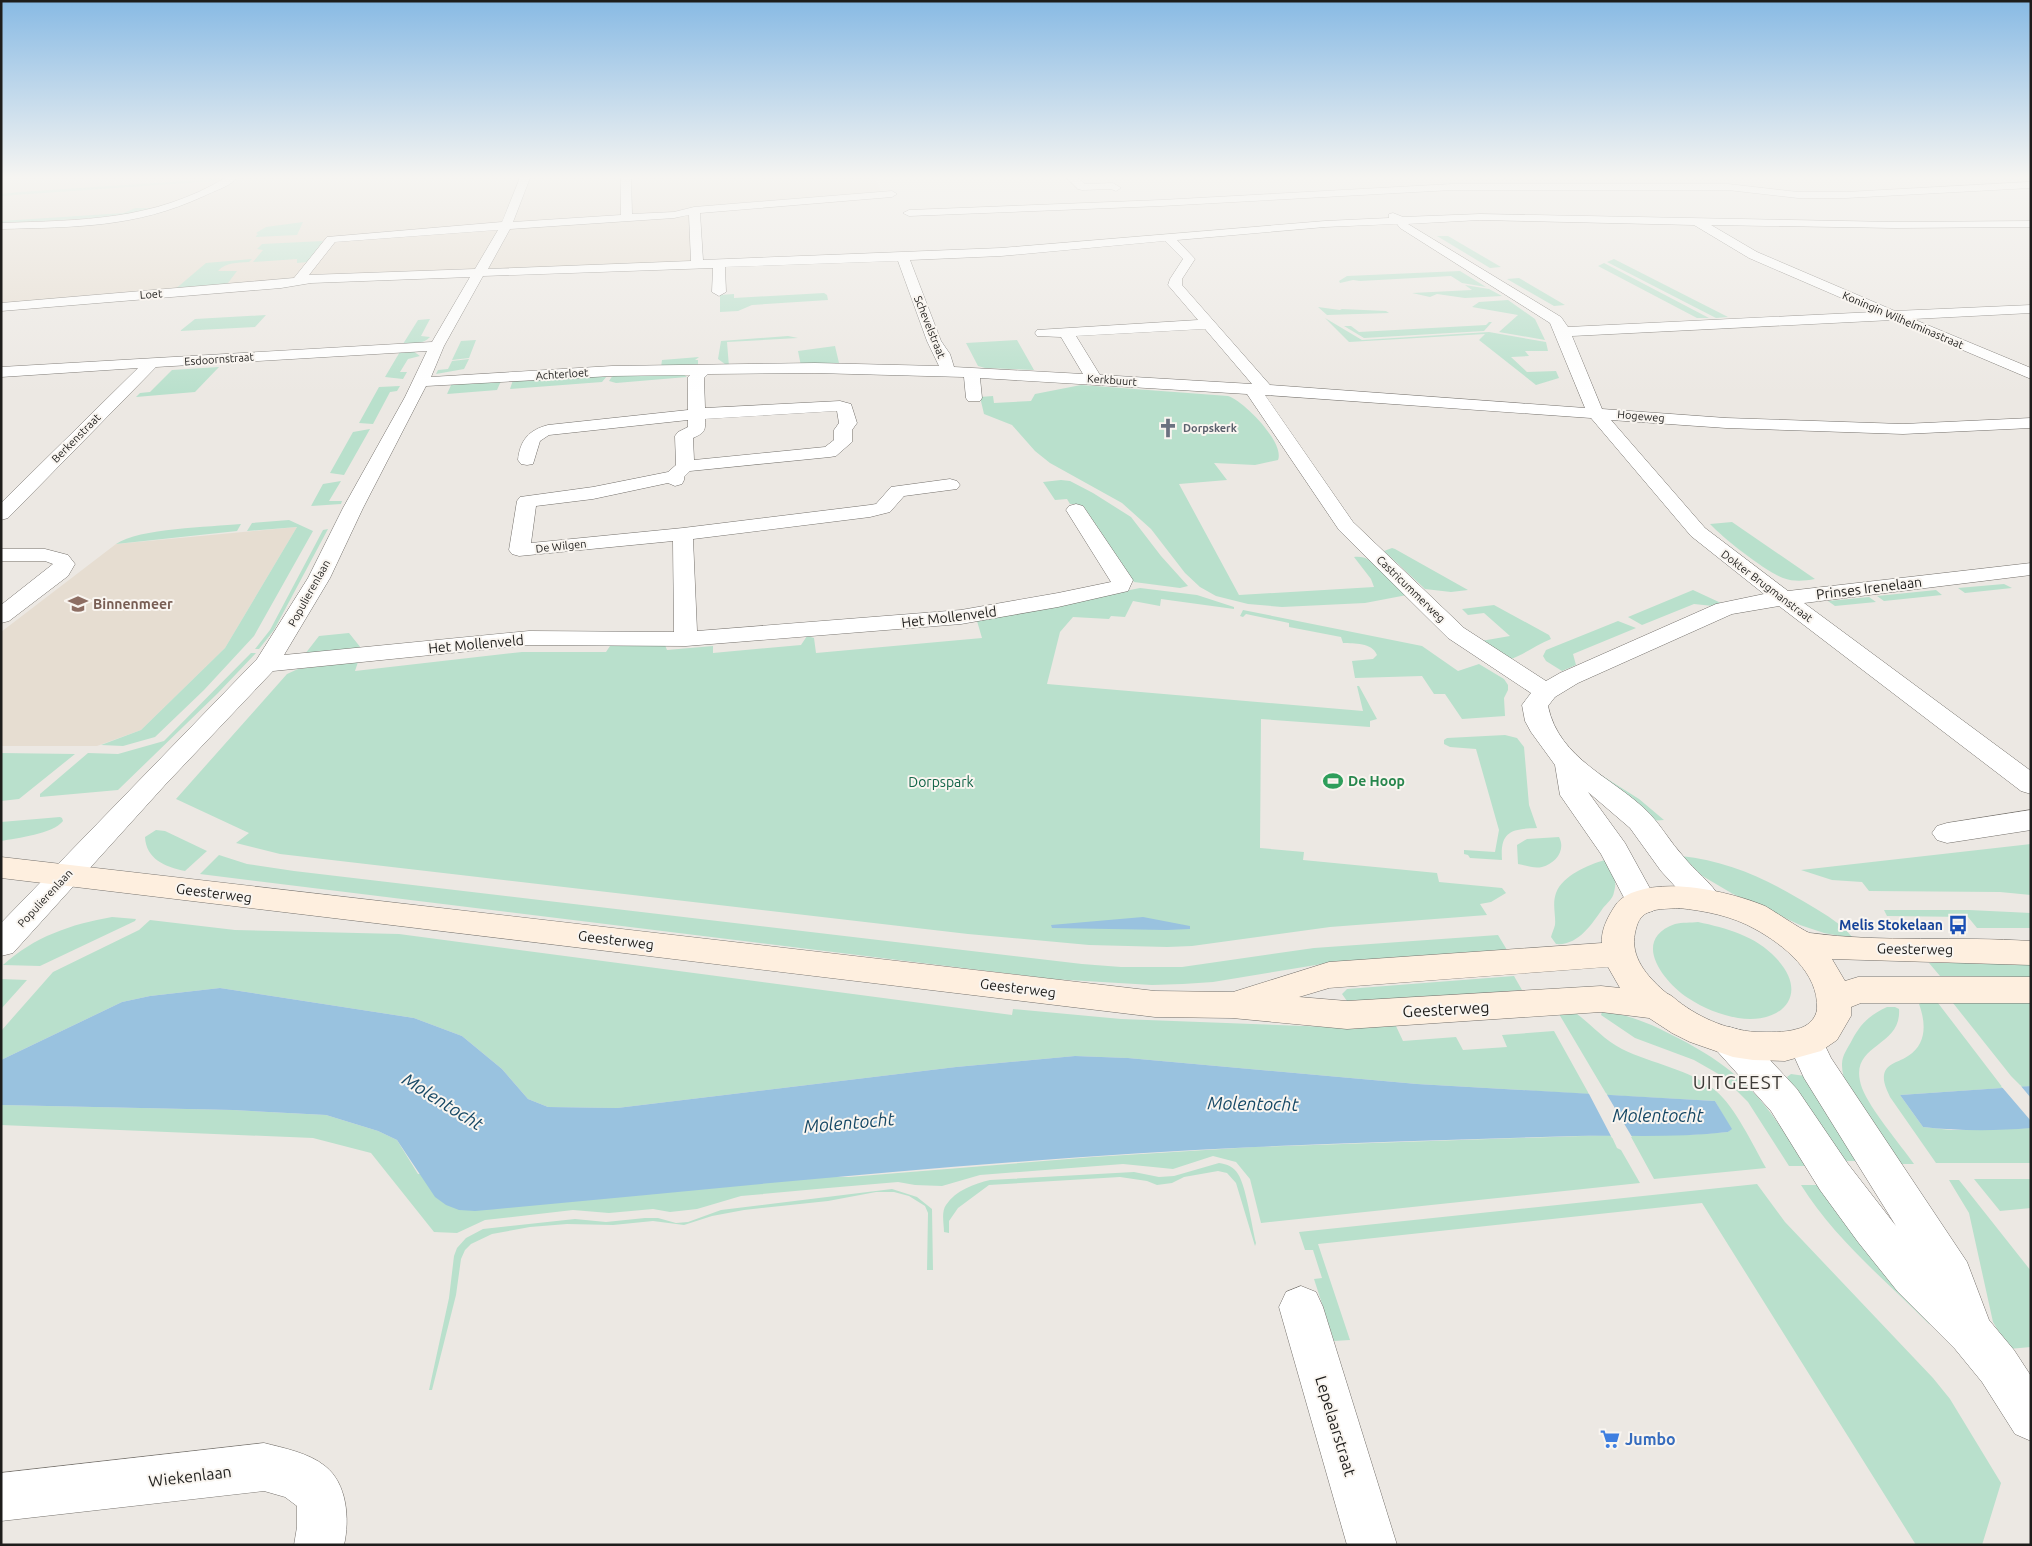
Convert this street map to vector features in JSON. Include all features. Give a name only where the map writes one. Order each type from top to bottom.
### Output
[{"type":"main road","name":"Geesterweg","points":[[1,867],[1155,1004],[1232,1005],[1347,1015],[1601,999],[1661,1006]]},
{"type":"main road","points":[[1679,897],[1705,899],[1735,907],[1764,920],[1813,956],[1829,978],[1836,1000],[1834,1019],[1822,1035],[1806,1043],[1773,1048],[1730,1041],[1706,1033],[1674,1017],[1648,996],[1628,974],[1618,954],[1617,935],[1623,919],[1631,909],[1642,903],[1679,897]]},
{"type":"main road","name":"Geesterweg","points":[[1799,944],[1828,948],[1987,949],[2031,953]]},
{"type":"main road","name":"Geesterweg","points":[[1232,1005],[1329,975],[1566,960],[1618,954]]},
{"type":"main road","points":[[1836,1000],[1858,990],[2031,990]]},
{"type":"street","points":[[300,279],[322,250]]},
{"type":"street","name":"Populierenlaan","points":[[1,944],[148,786],[266,664],[284,638],[319,578],[352,508],[420,382],[437,346],[491,250]]},
{"type":"street","points":[[696,250],[697,264]]},
{"type":"street","points":[[921,250],[922,256]]},
{"type":"street","name":"Loet","points":[[1,307],[281,284],[300,279],[922,256],[1023,250]]},
{"type":"street","name":"Castricummerweg","points":[[1180,250],[1189,259],[1176,279],[1175,285],[1209,324],[1259,389],[1288,439],[1346,526],[1456,633],[1546,692]]},
{"type":"street","name":"Dokter Brugmanstraat","points":[[1443,250],[1556,320],[1563,332],[1595,412],[1698,532],[1715,547],[2031,785]]},
{"type":"street","name":"Koningin Wilhelminastraat","points":[[1745,250],[1895,317],[2031,374]]},
{"type":"street","name":"Schevelstraat","points":[[902,256],[934,342],[942,354],[948,370]]},
{"type":"street","points":[[719,263],[720,292]]},
{"type":"street","points":[[1563,332],[2031,309]]},
{"type":"street","points":[[1042,333],[1209,324]]},
{"type":"street","points":[[1066,332],[1094,379]]},
{"type":"street","name":"Esdoornstraat","points":[[1,372],[437,346]]},
{"type":"street","name":"Berkenstraat","points":[[1,514],[152,363]]},
{"type":"street","name":"Achterloet","points":[[420,382],[612,372],[815,368],[948,370]]},
{"type":"street","points":[[678,476],[684,436],[697,430],[696,377],[704,370]]},
{"type":"street","name":"Kerkbuurt","points":[[948,370],[1259,389]]},
{"type":"street","points":[[971,372],[974,398]]},
{"type":"street","name":"Hogeweg","points":[[1259,389],[1726,423],[1834,428],[1903,428],[2031,423]]},
{"type":"street","name":"De Wilgen","points":[[527,460],[528,451],[539,432],[697,414],[840,406],[845,408],[848,423],[843,430],[842,442],[830,452],[678,476],[594,493],[527,501],[519,550],[683,534]]},
{"type":"street","points":[[686,639],[683,534],[870,511],[884,508],[898,491],[950,485]]},
{"type":"street","name":"Het Mollenveld","points":[[266,664],[529,638],[686,639],[961,617],[1058,600],[1120,586],[1122,580],[1076,510]]},
{"type":"street","points":[[1,555],[45,556],[61,559],[64,564],[60,571],[1,616]]},
{"type":"street","name":"Prinses Irenelaan","points":[[1546,692],[1574,676],[1724,609],[1747,603],[2031,569]]},
{"type":"street","points":[[1546,692],[1535,705],[1538,721],[1568,764],[1640,821],[1672,864],[1705,899]]},
{"type":"street","points":[[1568,764],[1574,795],[1614,850],[1642,903]]},
{"type":"street","points":[[1946,833],[2031,820]]},
{"type":"street","points":[[1730,1041],[1784,1100],[1834,1177],[1872,1228],[1913,1276],[1971,1333],[1998,1366],[2031,1418]]},
{"type":"street","points":[[1806,1043],[1816,1067],[1952,1277],[1971,1333]]},
{"type":"street","name":"Lepelaarstraat","points":[[1301,1307],[1372,1545]]},
{"type":"street","name":"Wiekenlaan","points":[[1,1497],[264,1467],[294,1474],[316,1488],[323,1508],[319,1545]]},
{"type":"shaded area","points":[[1,250],[697,250],[696,264],[294,283],[42,305],[1,312]]},
{"type":"shaded area","points":[[297,527],[225,648],[141,730],[97,746],[1,746],[1,632],[116,544]]},
{"type":"green space","points":[[263,250],[316,250],[308,262],[297,263],[297,259],[253,262]]},
{"type":"green space","points":[[1460,250],[1472,250],[1501,267],[1490,268]]},
{"type":"green space","points":[[252,259],[249,262],[228,264],[218,271],[237,271],[228,283],[216,287],[173,291],[206,263]]},
{"type":"green space","points":[[1614,259],[1728,317],[1716,318],[1607,262]]},
{"type":"green space","points":[[1604,263],[1709,318],[1697,318],[1598,266]]},
{"type":"green space","points":[[1460,271],[1486,287],[1462,283],[1451,276],[1353,280],[1340,283],[1339,281],[1347,276]]},
{"type":"green space","points":[[1519,278],[1565,305],[1554,306],[1507,279]]},
{"type":"green space","points":[[1465,285],[1489,289],[1502,296],[1465,298],[1437,294],[1430,297],[1412,293],[1472,290]]},
{"type":"green space","points":[[824,293],[827,295],[828,300],[752,305],[738,311],[720,312],[720,295],[734,294],[734,298]]},
{"type":"green space","points":[[1508,300],[1535,319],[1545,340],[1499,332],[1518,315],[1472,307],[1479,302]]},
{"type":"green space","points":[[1318,307],[1340,310],[1386,311],[1389,313],[1327,315]]},
{"type":"green space","points":[[266,315],[255,327],[180,331],[195,319]]},
{"type":"green space","points":[[1325,318],[1362,340],[1489,332],[1546,342],[1548,351],[1525,351],[1529,356],[1511,357],[1527,372],[1556,371],[1559,378],[1536,385],[1479,340],[1485,334],[1349,342]]},
{"type":"green space","points":[[430,319],[421,336],[430,337],[428,339],[418,343],[403,344],[418,320]]},
{"type":"green space","points":[[1492,322],[1484,331],[1364,338],[1344,326],[1351,326],[1359,332],[1486,325]]},
{"type":"green space","points":[[788,336],[798,338],[727,342],[729,367],[718,359],[721,341]]},
{"type":"green space","points":[[476,340],[469,358],[452,360],[461,341]]},
{"type":"green space","points":[[1017,340],[1034,370],[978,366],[966,343]]},
{"type":"green space","points":[[835,346],[839,363],[801,366],[798,351]]},
{"type":"green space","points":[[401,350],[413,351],[420,356],[408,359],[400,372],[407,372],[403,379],[385,377]]},
{"type":"green space","points":[[699,357],[695,360],[698,360],[698,367],[661,367],[662,360]]},
{"type":"green space","points":[[469,359],[464,369],[436,374],[438,370],[448,369],[452,361]]},
{"type":"green space","points":[[219,367],[195,392],[136,397],[140,393],[150,392],[172,370]]},
{"type":"green space","points":[[683,374],[687,377],[616,383],[609,381],[613,375]]},
{"type":"green space","points":[[607,376],[602,382],[510,389],[513,380]]},
{"type":"green space","points":[[501,381],[497,390],[447,394],[452,383]]},
{"type":"green space","points":[[1081,385],[1228,396],[1244,406],[1262,423],[1279,453],[1278,460],[1255,465],[1214,463],[1227,480],[1179,484],[1239,595],[1374,587],[1371,579],[1354,557],[1362,557],[1376,564],[1407,595],[1365,603],[1282,607],[1248,604],[1216,596],[1200,587],[1185,573],[1151,529],[1122,503],[1050,463],[1035,451],[1012,425],[984,414],[980,397],[993,396],[994,403],[1031,401],[1035,394]]},
{"type":"green space","points":[[400,386],[397,391],[390,392],[373,424],[359,423],[379,387]]},
{"type":"green space","points":[[370,429],[344,475],[330,473],[353,432]]},
{"type":"green space","points":[[341,481],[329,501],[342,501],[341,504],[311,506],[323,484]]},
{"type":"green space","points":[[1070,481],[1093,493],[1131,517],[1161,556],[1188,586],[1180,588],[1134,582],[1084,507],[1070,504],[1067,499],[1055,500],[1043,482]]},
{"type":"green space","points":[[289,520],[313,531],[254,636],[204,690],[155,737],[123,746],[101,745],[141,730],[225,648],[297,527],[247,531],[252,523]]},
{"type":"green space","points":[[1732,522],[1815,579],[1795,581],[1775,574],[1745,554],[1710,524]]},
{"type":"green space","points":[[241,524],[237,531],[116,544],[157,531]]},
{"type":"green space","points":[[328,529],[274,630],[259,649],[255,649],[270,630],[323,530]]},
{"type":"green space","points":[[1392,548],[1468,590],[1451,592],[1425,589],[1384,551]]},
{"type":"green space","points":[[2004,584],[2012,588],[1965,593],[1958,588]]},
{"type":"green space","name":"Dorpspark","points":[[1140,588],[1197,595],[1234,607],[1234,609],[1161,599],[1160,606],[1133,601],[1125,617],[1111,616],[1109,619],[1073,617],[1060,632],[1047,684],[1363,711],[1357,686],[1359,686],[1377,719],[1370,721],[1370,727],[1261,719],[1260,848],[1304,852],[1303,860],[1437,873],[1439,882],[1502,888],[1506,893],[1491,902],[1480,904],[1487,915],[1330,927],[1192,946],[1089,945],[968,934],[280,854],[236,843],[249,833],[176,799],[287,674],[298,669],[358,662],[355,671],[522,652],[606,652],[610,646],[665,645],[667,650],[713,646],[713,653],[801,645],[807,636],[814,638],[816,653],[982,638],[977,621]]},
{"type":"green space","points":[[1693,590],[1721,603],[1713,606],[1694,604],[1642,625],[1628,617]]},
{"type":"green space","points":[[1936,590],[1942,595],[1884,601],[1877,596]]},
{"type":"green space","points":[[1869,597],[1876,602],[1835,606],[1828,601]]},
{"type":"green space","points":[[1494,605],[1549,635],[1551,639],[1511,659],[1481,641],[1510,636],[1484,613],[1468,615],[1462,609]]},
{"type":"green space","points":[[1243,610],[1422,646],[1458,671],[1479,664],[1504,679],[1508,685],[1504,698],[1505,716],[1462,719],[1445,694],[1434,694],[1422,676],[1355,678],[1352,661],[1373,659],[1377,655],[1371,648],[1362,644],[1343,643],[1341,637],[1289,627],[1289,623],[1246,614],[1243,617],[1240,616]]},
{"type":"green space","points":[[1618,621],[1636,628],[1573,654],[1576,665],[1562,671],[1546,661],[1543,656],[1546,650]]},
{"type":"green space","points":[[349,633],[361,648],[305,654],[319,636]]},
{"type":"green space","points":[[251,653],[256,653],[218,693],[118,790],[40,797],[40,794],[88,753],[118,754],[164,741]]},
{"type":"green space","points":[[1505,735],[1517,738],[1524,747],[1529,805],[1537,828],[1520,829],[1505,837],[1502,860],[1470,858],[1464,854],[1464,850],[1495,852],[1499,830],[1476,749],[1450,747],[1444,744],[1444,740],[1447,738]]},
{"type":"green space","points":[[1,753],[75,754],[19,799],[1,801]]},
{"type":"green space","points":[[1590,768],[1639,799],[1664,820],[1649,821]]},
{"type":"green space","points":[[60,817],[63,821],[51,829],[34,835],[1,841],[1,822]]},
{"type":"green space","points":[[156,830],[165,831],[207,851],[185,871],[170,867],[158,861],[146,845],[145,837]]},
{"type":"green space","points":[[1559,837],[1561,842],[1560,851],[1552,862],[1542,867],[1518,864],[1517,845],[1527,839]]},
{"type":"green space","points":[[2031,844],[2031,895],[2000,892],[1869,891],[1862,882],[1832,880],[1801,870]]},
{"type":"green space","points":[[219,855],[247,864],[294,871],[1082,964],[1121,967],[1182,967],[1314,948],[1498,935],[1507,950],[1322,964],[1213,982],[1183,984],[1152,985],[1052,979],[200,874]]},
{"type":"green space","points":[[1681,856],[1733,867],[1766,881],[1828,917],[1844,928],[1852,937],[1824,933],[1800,925],[1733,894],[1699,874]]},
{"type":"green space","points":[[1605,860],[1615,879],[1615,887],[1610,901],[1578,938],[1564,944],[1556,944],[1551,937],[1555,925],[1555,897],[1559,887],[1570,876]]},
{"type":"green space","points":[[1884,910],[1969,910],[2031,913],[2031,928],[1977,928],[1968,917],[1887,916]]},
{"type":"green space","points":[[112,917],[136,919],[40,966],[3,965],[40,939],[68,928]]},
{"type":"green space","points":[[150,920],[235,930],[399,934],[1012,1015],[1013,1009],[1121,1019],[1330,1027],[1396,1026],[1403,1041],[1456,1037],[1463,1050],[1507,1047],[1502,1035],[1554,1031],[1589,1094],[1417,1084],[1128,1058],[1075,1056],[956,1067],[617,1108],[548,1107],[528,1099],[502,1069],[462,1036],[414,1018],[220,988],[150,996],[122,1002],[1,1060],[1,1031],[53,972],[139,930]]},
{"type":"green space","points":[[1698,922],[1740,934],[1768,950],[1776,958],[1786,971],[1791,984],[1791,995],[1778,1012],[1767,1017],[1753,1019],[1738,1018],[1719,1013],[1688,998],[1661,972],[1653,950],[1655,940],[1662,931],[1675,924]]},
{"type":"green space","points":[[1929,963],[2031,963],[2031,977],[1940,976]]},
{"type":"green space","points":[[1514,976],[1522,990],[1415,999],[1347,1001],[1342,994],[1347,989]]},
{"type":"green space","points":[[1,979],[27,980],[1,1009]]},
{"type":"green space","points":[[1938,1003],[2003,1088],[1900,1095],[1923,1127],[1951,1130],[2031,1128],[2031,1163],[1936,1163],[1890,1097],[1884,1081],[1885,1071],[1890,1065],[1908,1056],[1919,1045],[1924,1026],[1919,1004]]},
{"type":"green space","points":[[1953,1003],[2031,1003],[2031,1086],[2022,1087],[2011,1076]]},
{"type":"green space","points":[[1887,1007],[1899,1009],[1898,1022],[1892,1032],[1867,1054],[1861,1062],[1859,1073],[1862,1088],[1872,1106],[1914,1164],[1896,1164],[1854,1102],[1843,1076],[1843,1058],[1855,1034],[1866,1020]]},
{"type":"green space","points":[[1602,1012],[1622,1015],[1650,1025],[1678,1038],[1720,1063],[1752,1091],[1766,1107],[1805,1166],[1789,1166],[1748,1102],[1722,1076],[1694,1060],[1635,1038],[1601,1015]]},
{"type":"green space","points":[[1559,1014],[1577,1014],[1604,1037],[1622,1049],[1683,1072],[1706,1083],[1723,1098],[1737,1116],[1766,1168],[1654,1179],[1630,1135],[1687,1135],[1728,1132],[1731,1129],[1715,1101],[1607,1095]]},
{"type":"green space","points":[[1791,1074],[1805,1076],[1864,1161],[1843,1161],[1789,1081],[1787,1077]]},
{"type":"green space","points":[[1,1105],[233,1110],[326,1115],[378,1131],[397,1140],[418,1174],[849,1177],[1093,1157],[1254,1147],[1611,1135],[1617,1148],[1621,1150],[1640,1183],[1261,1223],[1250,1179],[1236,1162],[1213,1156],[1173,1169],[1123,1164],[980,1175],[942,1186],[898,1182],[741,1196],[697,1209],[670,1212],[653,1209],[609,1213],[573,1210],[485,1220],[457,1233],[434,1232],[371,1153],[313,1138],[1,1125]]},
{"type":"green space","points":[[1219,1163],[1232,1168],[1241,1180],[1256,1243],[1255,1246],[1236,1183],[1227,1173],[1218,1171],[1184,1177],[1172,1183],[1157,1185],[1147,1181],[1120,1177],[989,1185],[958,1208],[949,1221],[949,1233],[944,1232],[943,1218],[946,1205],[955,1195],[978,1183],[990,1180],[1134,1172],[1159,1177],[1174,1176]]},
{"type":"green space","points":[[1974,1179],[2031,1179],[2031,1208],[2000,1211]]},
{"type":"green space","points":[[1949,1180],[1959,1180],[2031,1271],[2031,1347],[2009,1349],[1993,1322],[1969,1213]]},
{"type":"green space","points":[[1757,1184],[1785,1222],[1933,1378],[1950,1399],[2001,1483],[1982,1545],[1916,1545],[1702,1203],[1318,1244],[1350,1340],[1334,1341],[1314,1279],[1322,1278],[1313,1250],[1305,1250],[1299,1232]]},
{"type":"green space","points":[[1801,1185],[1817,1185],[1936,1327],[1929,1324],[1844,1241]]},
{"type":"green space","points":[[892,1189],[917,1197],[932,1209],[933,1270],[927,1270],[928,1213],[925,1206],[909,1196],[894,1192],[876,1192],[828,1201],[744,1210],[712,1216],[684,1225],[653,1221],[613,1225],[567,1224],[530,1227],[492,1234],[471,1244],[465,1250],[461,1259],[456,1295],[432,1390],[429,1390],[449,1298],[454,1256],[457,1248],[466,1238],[483,1229],[575,1219],[606,1222],[658,1218],[676,1223],[688,1222],[721,1210]]},
{"type":"water","points":[[1143,917],[1190,926],[1190,929],[1052,928],[1051,925]]},
{"type":"water","name":"Molentocht","points":[[220,988],[414,1018],[462,1036],[502,1069],[528,1099],[548,1107],[617,1108],[956,1067],[1075,1056],[1128,1058],[1417,1084],[1715,1101],[1732,1129],[1728,1132],[1690,1135],[1416,1141],[1157,1152],[864,1174],[475,1211],[459,1210],[446,1205],[435,1197],[397,1140],[378,1131],[326,1115],[233,1110],[1,1105],[1,1060],[122,1002],[150,996]]},
{"type":"water","points":[[2031,1086],[2031,1128],[2017,1129],[1963,1130],[1923,1127],[1900,1095]]},
{"type":"pier","points":[[2020,1085],[2031,1098],[2031,1121],[2001,1086]]},
{"type":"pier","points":[[1588,1092],[1606,1093],[1632,1137],[1612,1138]]},
{"type":"place","name":"Dorpskerk","points":[[1168,428]]},
{"type":"place","name":"Binnenmeer","points":[[78,604]]},
{"type":"place","name":"De Hoop","points":[[1333,781]]},
{"type":"place","name":"Melis Stokelaan","points":[[1958,925]]},
{"type":"place","name":"Jumbo","points":[[1610,1439]]},
{"type":"district","name":"UITGEEST","points":[[1738,1082]]}]
